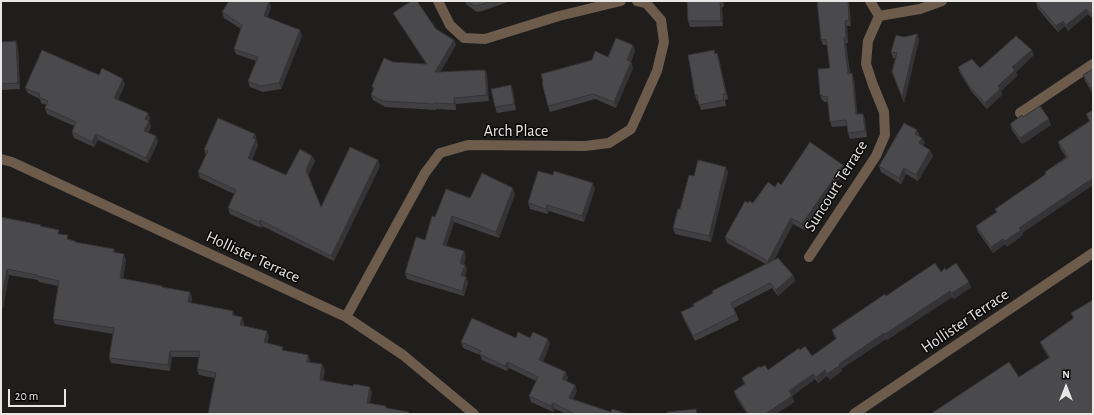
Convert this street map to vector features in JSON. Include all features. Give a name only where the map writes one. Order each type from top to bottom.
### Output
[{"type":"street","points":[[438,1],[450,24],[464,38],[485,39],[560,16],[621,1]]},
{"type":"street","name":"Arch Place","points":[[346,317],[425,173],[440,153],[468,145],[585,146],[609,143],[631,129],[657,71],[664,42],[661,20],[646,3],[636,1]]},
{"type":"street","points":[[870,1],[879,16],[920,10],[942,1]]},
{"type":"street","name":"Suncourt Terrace","points":[[809,257],[876,156],[885,135],[884,112],[866,64],[868,41],[879,16]]},
{"type":"street","points":[[1020,113],[1093,64]]},
{"type":"street","name":"Hollister Terrace","points":[[1,159],[12,162],[346,317],[403,355],[474,414]]},
{"type":"street","name":"Hollister Terrace","points":[[854,414],[1093,252]]},
{"type":"building","points":[[229,1],[267,1],[269,2],[264,16],[300,30],[279,83],[260,86],[248,81],[258,57],[234,49],[242,25],[222,12]]},
{"type":"building","points":[[411,1],[417,1],[436,29],[454,40],[435,72],[485,70],[487,95],[454,98],[454,104],[434,104],[383,101],[371,95],[374,88],[372,86],[384,58],[393,62],[427,64],[393,13]]},
{"type":"building","points":[[467,1],[492,1],[475,6]]},
{"type":"building","points":[[687,1],[720,1],[721,21],[688,21]]},
{"type":"building","points":[[817,1],[848,1],[849,20],[845,21],[846,37],[844,38],[848,74],[852,73],[856,114],[863,114],[865,131],[848,133],[846,120],[830,122],[827,96],[822,97],[822,95],[820,95],[818,69],[830,68],[826,39],[821,40]]},
{"type":"building","points":[[1039,1],[1093,1],[1093,15],[1086,9],[1066,25],[1063,21],[1056,26],[1036,3]]},
{"type":"building","points":[[917,34],[902,97],[892,72],[897,53],[891,52],[896,35],[904,37]]},
{"type":"building","points":[[1016,36],[1032,50],[1012,67],[1015,70],[998,86],[1000,89],[985,103],[969,86],[958,67],[972,59],[980,68]]},
{"type":"building","points":[[616,38],[633,45],[627,60],[631,62],[614,102],[593,94],[548,106],[541,74],[592,60],[595,51],[608,57]]},
{"type":"building","points":[[16,41],[18,83],[1,84],[1,42]]},
{"type":"building","points":[[42,50],[99,75],[102,68],[123,79],[114,98],[148,113],[145,119],[149,121],[144,131],[156,136],[146,158],[96,134],[92,142],[72,132],[76,122],[45,108],[48,101],[39,97],[40,94],[25,88]]},
{"type":"building","points":[[714,50],[715,54],[717,53],[726,94],[723,94],[724,100],[699,105],[697,95],[695,95],[688,55]]},
{"type":"building","points":[[1093,69],[1093,91],[1083,75]]},
{"type":"building","points":[[511,85],[514,104],[495,107],[491,89]]},
{"type":"building","points":[[1040,106],[1049,119],[1020,138],[1010,124],[1022,115],[1023,117]]},
{"type":"building","points":[[1093,110],[1093,178],[1019,228],[1021,230],[1005,241],[1003,239],[991,247],[976,226],[997,212],[995,209],[1068,157],[1058,142],[1090,121],[1086,114]]},
{"type":"building","points":[[218,118],[255,134],[253,138],[256,139],[248,158],[286,175],[300,149],[312,156],[306,170],[321,207],[350,147],[378,160],[331,256],[260,220],[259,222],[228,208],[236,190],[198,172],[208,151],[204,150]]},
{"type":"building","points":[[904,123],[917,130],[915,134],[922,138],[919,143],[930,150],[916,175],[904,168],[899,178],[879,166]]},
{"type":"building","points":[[810,142],[843,165],[802,224],[791,218],[768,261],[725,237],[745,201],[748,203],[749,201],[753,203],[768,182],[775,187],[778,182],[781,185]]},
{"type":"building","points":[[698,160],[726,167],[709,236],[673,228],[678,209],[680,209],[689,175],[694,176]]},
{"type":"building","points":[[538,171],[553,175],[554,171],[593,183],[582,216],[547,205],[546,209],[528,203]]},
{"type":"building","points":[[482,173],[513,188],[496,232],[452,216],[443,245],[464,251],[460,263],[465,265],[461,275],[466,277],[462,291],[405,273],[416,237],[425,240],[432,216],[435,217],[446,189],[470,198]]},
{"type":"building","points":[[1,217],[59,230],[58,234],[68,235],[67,239],[75,242],[114,249],[113,252],[124,254],[120,278],[190,292],[188,302],[233,311],[232,315],[242,317],[240,325],[267,331],[264,342],[283,347],[282,350],[308,355],[307,362],[322,364],[320,380],[353,386],[354,384],[370,387],[367,403],[409,412],[408,414],[208,414],[216,373],[197,369],[200,351],[170,351],[168,365],[109,358],[114,328],[53,319],[59,281],[37,275],[7,269],[1,301]]},
{"type":"building","points":[[778,258],[793,275],[776,290],[770,283],[731,303],[736,314],[693,336],[681,312],[694,306],[693,304],[713,293],[712,291]]},
{"type":"building","points":[[935,263],[941,272],[945,268],[946,270],[956,263],[969,282],[952,293],[950,291],[885,334],[884,333],[827,374],[825,370],[816,377],[813,374],[789,391],[792,396],[765,414],[748,414],[734,391],[745,384],[742,378],[760,366],[760,368],[765,365],[768,370],[799,348],[800,350],[805,346],[812,356],[837,338],[832,330],[885,294],[886,296]]},
{"type":"building","points":[[1093,300],[1093,414],[932,413],[1009,362],[1019,377],[1050,357],[1040,342],[1074,318],[1071,313]]},
{"type":"building","points":[[472,318],[516,338],[518,332],[530,338],[533,332],[548,339],[539,360],[566,372],[562,379],[575,385],[569,398],[611,412],[612,409],[628,414],[575,414],[553,403],[551,406],[529,396],[538,377],[507,362],[505,366],[479,354],[481,351],[461,342]]},
{"type":"building","points":[[696,409],[697,414],[668,414],[667,412]]}]
